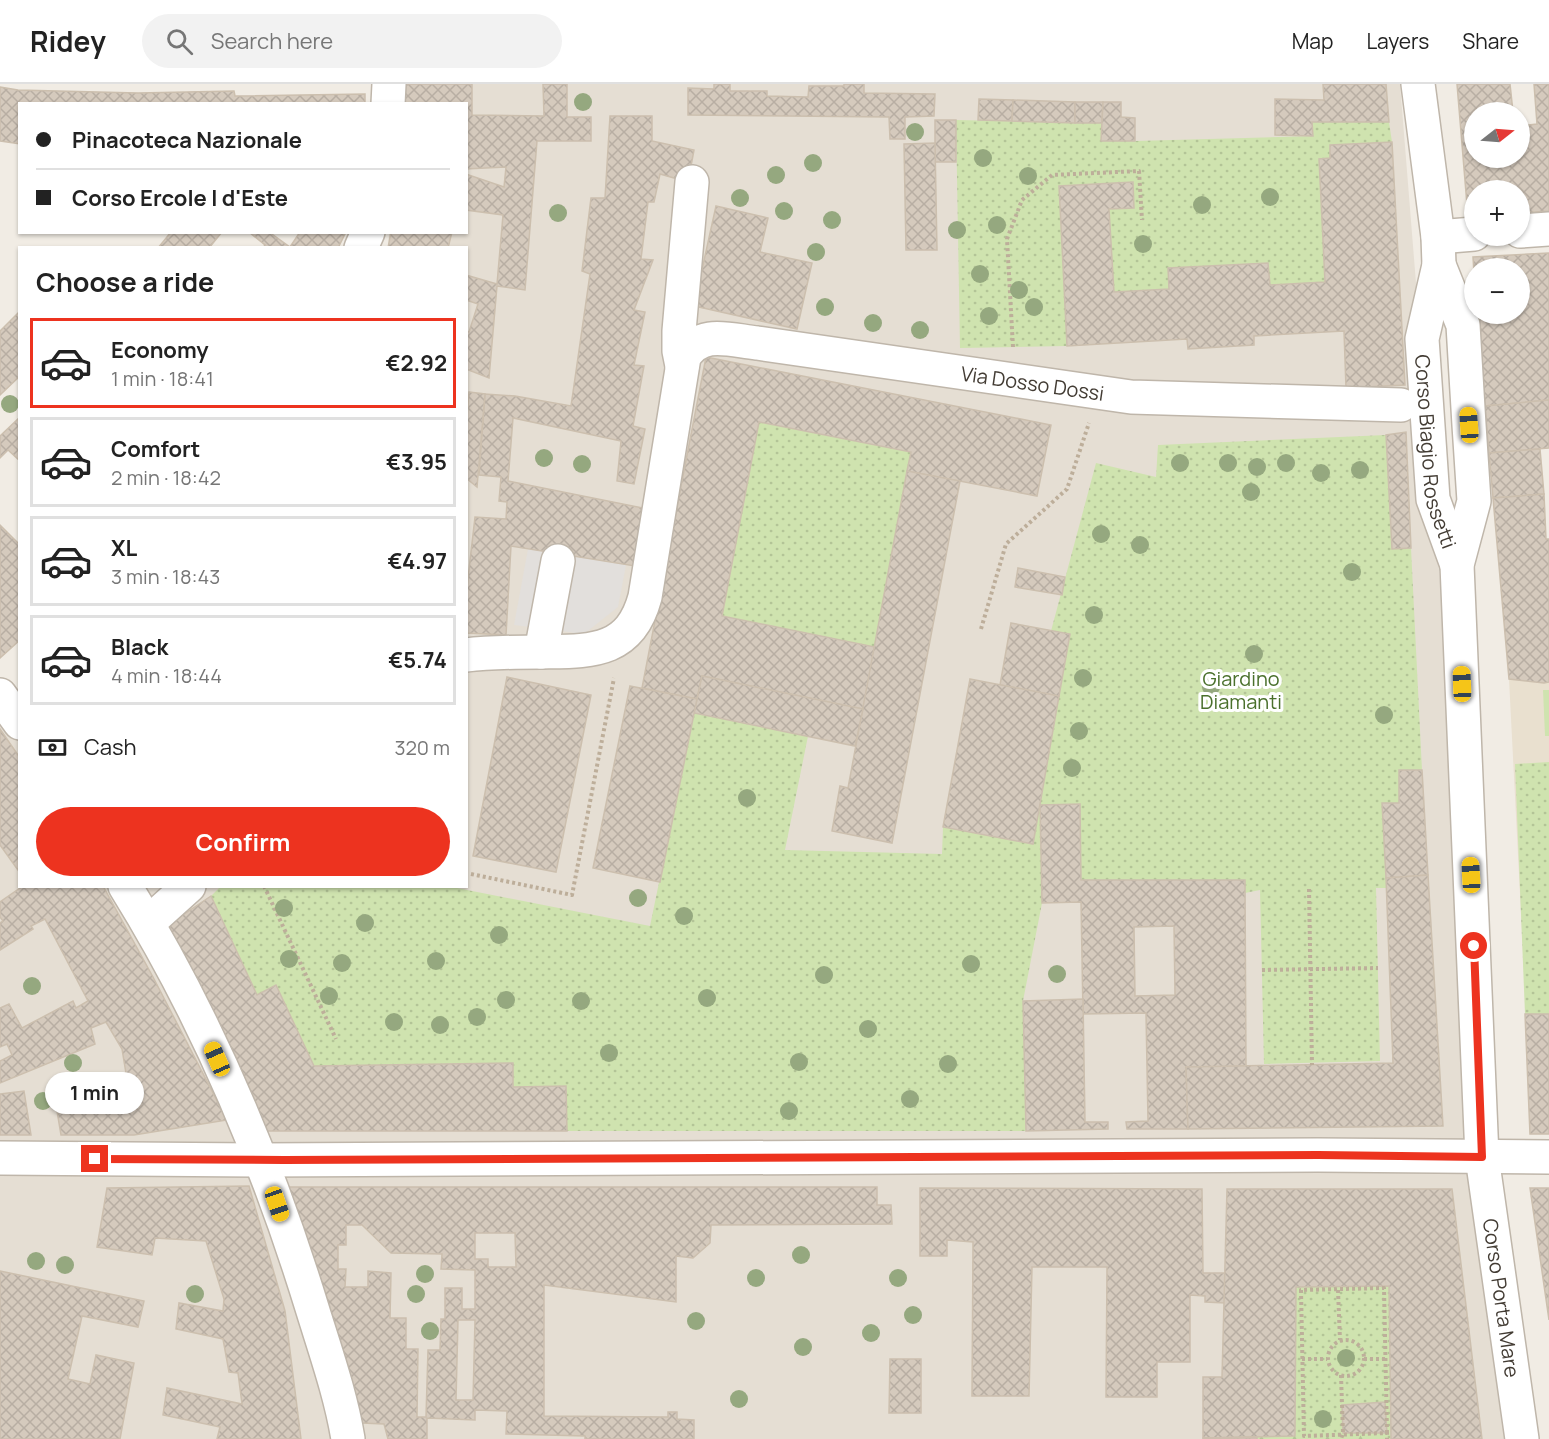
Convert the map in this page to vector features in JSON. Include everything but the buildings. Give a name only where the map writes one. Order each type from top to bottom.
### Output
[{"type":"street","points":[[388,102],[389,84]]},
{"type":"street","name":"Corso Biagio Rossetti","points":[[1418,84],[1438,251],[1422,339],[1425,404],[1433,499],[1457,565],[1468,1157]]},
{"type":"street","name":"Via Dosso Dossi","points":[[682,366],[679,331],[692,182]]},
{"type":"street","points":[[1530,230],[1549,229]]},
{"type":"street","points":[[1438,251],[1464,239]]},
{"type":"street","name":"Via Dosso Dossi","points":[[621,638],[634,625],[641,613],[651,565],[684,357],[696,342],[705,339],[722,339],[1131,397],[1401,405]]},
{"type":"street","points":[[541,652],[558,561]]},
{"type":"street","points":[[468,655],[571,652],[601,648],[621,638]]},
{"type":"street","points":[[126,888],[148,923],[209,1041],[260,1160],[304,1282],[348,1439]]},
{"type":"street","points":[[148,923],[187,888]]},
{"type":"street","points":[[0,1158],[260,1160],[1318,1155],[1549,1157]]},
{"type":"street","name":"Corso Porta Mare","points":[[1468,1157],[1522,1439]]},
{"type":"path","points":[[1016,380],[1007,239],[1022,200],[1052,175],[1138,171],[1142,220]]},
{"type":"path","points":[[981,629],[1006,544],[1067,489],[1084,433],[1105,393]]},
{"type":"path","points":[[471,874],[572,894],[621,638]]},
{"type":"path","points":[[265,888],[336,1039]]},
{"type":"path","points":[[1309,889],[1312,1065]]},
{"type":"path","points":[[1262,970],[1378,968]]},
{"type":"path","points":[[1387,1433],[1304,1436],[1301,1290],[1384,1288],[1385,1359],[1387,1433],[1387,1439]]},
{"type":"path","points":[[1338,1290],[1340,1340]]},
{"type":"path","points":[[1340,1340],[1355,1342],[1362,1350],[1364,1359],[1362,1366],[1354,1374],[1341,1375],[1334,1372],[1327,1359],[1333,1344],[1340,1340]]},
{"type":"path","points":[[1302,1359],[1327,1359]]},
{"type":"path","points":[[1364,1359],[1385,1359]]},
{"type":"path","points":[[1341,1375],[1343,1433],[1341,1439]]},
{"type":"shaded area","points":[[401,84],[1400,84],[1507,1439],[0,1439],[0,702],[5,708],[18,692],[18,888],[468,888],[468,246],[388,246],[389,234],[468,234],[468,102],[460,102]]},
{"type":"shaded area","points":[[528,549],[626,565],[618,607],[584,634],[514,625]]},
{"type":"shaded area","points":[[1509,679],[1549,682],[1549,972],[1524,972]]},
{"type":"green space","points":[[956,120],[1102,123],[1102,141],[1312,136],[1312,122],[1389,122],[1392,142],[1330,145],[1330,158],[1319,159],[1325,282],[1270,285],[1268,263],[1169,268],[1169,289],[1114,292],[1109,209],[1134,207],[1133,182],[1059,186],[1067,346],[960,348]]},
{"type":"green space","points":[[759,422],[911,452],[875,647],[722,616]]},
{"type":"green space","name":"Giardino Diamanti","points":[[1386,435],[1392,549],[1411,548],[1422,770],[1399,770],[1399,803],[1383,803],[1387,888],[1376,888],[1380,1061],[1264,1064],[1260,890],[1245,893],[1245,880],[1081,880],[1080,804],[1040,805],[1042,903],[1023,1001],[1026,1131],[567,1131],[566,1086],[513,1087],[512,1063],[314,1066],[276,986],[257,995],[211,896],[219,888],[457,888],[650,926],[694,713],[808,736],[785,850],[942,854],[943,827],[1033,844],[1070,635],[1051,631],[1096,463],[1156,477],[1158,445]]},
{"type":"green space","points":[[1543,690],[1549,690],[1549,736],[1545,736]]},
{"type":"green space","points":[[1549,762],[1549,1014],[1525,1014],[1515,764]]},
{"type":"green space","points":[[1389,1286],[1391,1439],[1203,1439],[1295,1436],[1296,1287]]},
{"type":"green space","points":[[1387,1433],[1387,1439],[1257,1439],[1257,1437]]},
{"type":"route","points":[[95,1159],[1318,1155],[1482,1157],[1474,946]]}]
